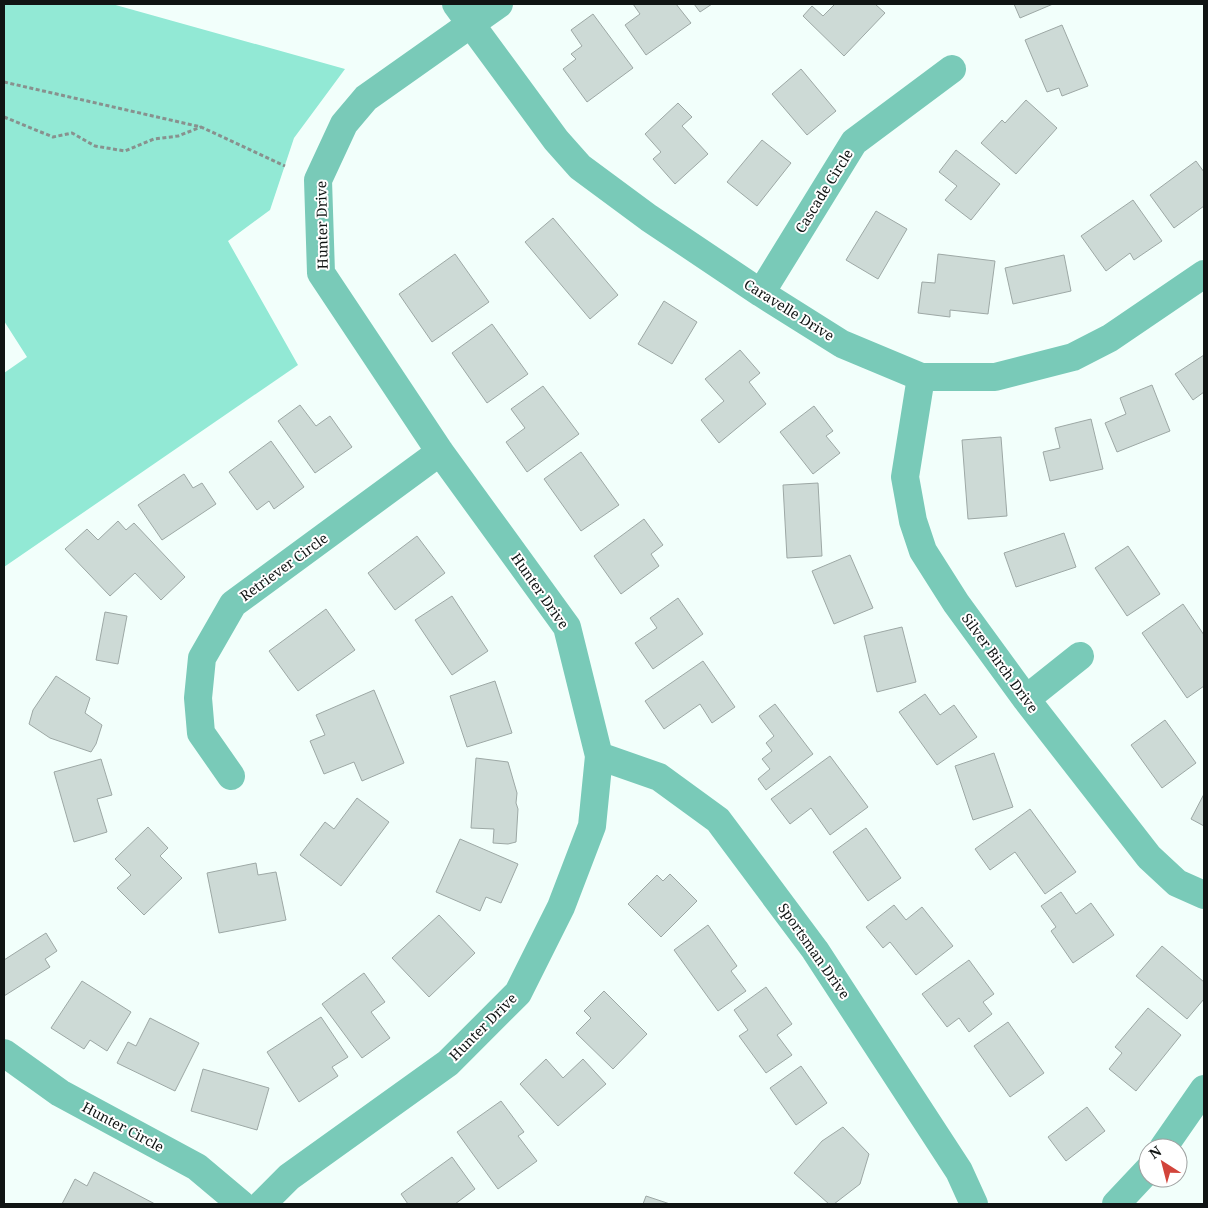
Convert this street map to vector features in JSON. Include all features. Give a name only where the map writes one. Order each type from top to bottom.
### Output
[{"type":"street","name":"Hunter Drive","points":[[262,1204],[289,1177],[448,1063],[518,993],[561,908],[592,826],[598,756],[567,627],[440,452],[321,273],[318,180],[344,124],[366,98],[464,14],[499,4]]},
{"type":"street","name":"Caravelle Drive","points":[[464,14],[556,140],[580,167],[649,218],[760,293],[842,344],[921,377],[995,377],[1073,357],[1110,338],[1204,274]]},
{"type":"street","name":"Cascade Circle","points":[[760,293],[854,142],[952,70]]},
{"type":"street","name":"Silver Birch Drive","points":[[921,377],[905,477],[913,521],[924,551],[956,603],[1026,699],[1149,857],[1177,882],[1204,895]]},
{"type":"street","name":"Retriever Circle","points":[[231,776],[201,733],[198,698],[202,658],[233,604],[440,452]]},
{"type":"street","points":[[1026,699],[1080,656]]},
{"type":"street","name":"Sportsman Drive","points":[[598,756],[660,777],[718,820],[815,950],[959,1171],[974,1204]]},
{"type":"street","name":"Hunter Circle","points":[[4,1053],[60,1093],[197,1167],[241,1204]]},
{"type":"street","points":[[1170,1138],[1204,1089]]},
{"type":"street","points":[[1116,1204],[1138,1181]]},
{"type":"path","points":[[4,82],[201,127],[285,166]]},
{"type":"path","points":[[4,117],[53,137],[72,133],[95,146],[125,151],[154,138],[178,136],[201,127]]},
{"type":"green space","points":[[4,4],[112,4],[345,69],[294,138],[270,210],[228,241],[298,365],[4,567],[4,373],[27,357],[4,321]]},
{"type":"building","points":[[633,4],[676,4],[691,23],[646,55],[625,25],[640,14]]},
{"type":"building","points":[[694,4],[712,4],[700,12]]},
{"type":"building","points":[[835,4],[875,4],[885,13],[844,56],[803,16],[812,6],[823,16]]},
{"type":"building","points":[[1014,4],[1053,4],[1020,18]]},
{"type":"building","points":[[593,14],[633,68],[587,102],[563,69],[576,59],[571,54],[582,46],[571,30]]},
{"type":"building","points":[[1062,25],[1088,86],[1062,96],[1059,88],[1047,92],[1025,40]]},
{"type":"building","points":[[801,69],[836,111],[807,135],[772,94]]},
{"type":"building","points":[[1026,100],[1057,128],[1016,174],[981,143],[1002,120],[1005,123]]},
{"type":"building","points":[[678,103],[692,117],[682,126],[708,154],[675,184],[653,159],[661,152],[645,134]]},
{"type":"building","points":[[762,140],[791,163],[757,206],[727,182]]},
{"type":"building","points":[[956,150],[1000,184],[971,220],[945,200],[957,186],[939,172]]},
{"type":"building","points":[[1196,161],[1204,172],[1204,206],[1174,228],[1150,195]]},
{"type":"building","points":[[1133,200],[1162,241],[1134,260],[1130,253],[1106,271],[1081,236]]},
{"type":"building","points":[[876,211],[907,229],[878,279],[846,260]]},
{"type":"building","points":[[553,218],[618,295],[590,319],[525,242]]},
{"type":"building","points":[[455,254],[489,302],[432,342],[399,294]]},
{"type":"building","points":[[938,254],[995,261],[988,314],[950,310],[950,317],[918,313],[922,282],[935,283]]},
{"type":"building","points":[[1064,255],[1071,291],[1013,304],[1005,268]]},
{"type":"building","points":[[664,301],[697,322],[672,364],[638,344]]},
{"type":"building","points":[[492,324],[528,374],[487,403],[452,353]]},
{"type":"building","points":[[740,350],[760,373],[749,382],[766,404],[719,443],[701,420],[724,401],[705,379]]},
{"type":"building","points":[[1204,355],[1204,392],[1193,400],[1175,374]]},
{"type":"building","points":[[1152,385],[1170,431],[1117,452],[1105,423],[1126,414],[1120,398]]},
{"type":"building","points":[[543,386],[579,434],[527,472],[506,442],[525,428],[511,409]]},
{"type":"building","points":[[300,405],[316,426],[330,416],[352,447],[315,473],[278,421]]},
{"type":"building","points":[[814,406],[833,431],[826,436],[840,453],[813,474],[780,432]]},
{"type":"building","points":[[1091,419],[1103,469],[1050,481],[1043,452],[1060,448],[1055,428]]},
{"type":"building","points":[[1001,437],[1007,516],[968,519],[962,440]]},
{"type":"building","points":[[271,441],[304,487],[274,509],[269,501],[257,510],[229,472]]},
{"type":"building","points":[[581,452],[619,505],[581,531],[544,479]]},
{"type":"building","points":[[184,474],[193,488],[202,483],[216,504],[162,540],[138,505]]},
{"type":"building","points":[[818,483],[822,556],[787,558],[783,485]]},
{"type":"building","points":[[644,519],[663,545],[651,554],[659,566],[621,594],[594,556]]},
{"type":"building","points":[[118,521],[126,530],[134,523],[185,577],[161,600],[135,573],[110,596],[65,549],[87,529],[98,540]]},
{"type":"building","points":[[1064,533],[1076,567],[1016,587],[1004,553]]},
{"type":"building","points":[[417,536],[445,573],[395,610],[368,573]]},
{"type":"building","points":[[1128,546],[1160,594],[1127,616],[1095,568]]},
{"type":"building","points":[[850,555],[873,608],[834,624],[812,571]]},
{"type":"building","points":[[452,596],[488,651],[452,675],[415,620]]},
{"type":"building","points":[[678,598],[703,634],[653,669],[635,643],[657,628],[650,618]]},
{"type":"building","points":[[1183,604],[1204,635],[1204,686],[1187,698],[1142,633]]},
{"type":"building","points":[[326,609],[355,650],[298,691],[269,651]]},
{"type":"building","points":[[105,612],[127,616],[118,664],[96,660]]},
{"type":"building","points":[[902,627],[916,682],[877,692],[864,636]]},
{"type":"building","points":[[703,661],[735,707],[712,723],[700,704],[664,729],[645,701]]},
{"type":"building","points":[[56,676],[90,698],[85,713],[102,725],[96,744],[91,752],[50,738],[29,724],[33,710]]},
{"type":"building","points":[[495,681],[512,733],[467,747],[450,696]]},
{"type":"building","points":[[374,690],[404,763],[362,781],[354,762],[324,774],[310,741],[325,735],[316,715]]},
{"type":"building","points":[[925,694],[940,715],[954,705],[977,737],[937,765],[899,712]]},
{"type":"building","points":[[775,704],[813,754],[766,790],[758,779],[770,769],[762,759],[772,751],[766,743],[774,736],[759,716]]},
{"type":"building","points":[[1165,720],[1196,763],[1162,788],[1131,745]]},
{"type":"building","points":[[994,753],[1013,807],[973,820],[955,766]]},
{"type":"building","points":[[830,756],[868,807],[830,835],[811,808],[790,824],[771,799]]},
{"type":"building","points":[[476,758],[508,762],[517,793],[516,842],[508,844],[493,843],[494,829],[471,828]]},
{"type":"building","points":[[101,759],[112,795],[97,799],[107,832],[74,842],[54,772]]},
{"type":"building","points":[[1204,794],[1204,826],[1191,819]]},
{"type":"building","points":[[357,798],[389,822],[341,886],[300,855],[325,822],[334,829]]},
{"type":"building","points":[[1030,809],[1076,872],[1045,894],[1015,852],[990,870],[975,849]]},
{"type":"building","points":[[148,827],[168,848],[160,856],[182,878],[144,915],[117,888],[131,875],[115,859]]},
{"type":"building","points":[[866,828],[901,878],[868,901],[833,852]]},
{"type":"building","points":[[460,839],[518,864],[501,903],[486,897],[480,911],[436,892]]},
{"type":"building","points":[[256,863],[258,875],[276,872],[286,920],[219,933],[207,873]]},
{"type":"building","points":[[670,874],[697,901],[661,937],[628,904],[657,875],[663,881]]},
{"type":"building","points":[[1061,892],[1076,914],[1091,903],[1114,935],[1073,963],[1051,931],[1056,927],[1041,906]]},
{"type":"building","points":[[894,905],[906,920],[922,907],[953,946],[916,975],[890,942],[883,948],[866,927]]},
{"type":"building","points":[[439,915],[475,953],[429,997],[392,958]]},
{"type":"building","points":[[708,925],[737,966],[731,971],[746,991],[718,1011],[674,950]]},
{"type":"building","points":[[46,933],[57,951],[45,959],[50,967],[4,996],[4,960]]},
{"type":"building","points":[[1162,946],[1204,982],[1204,999],[1187,1019],[1136,976]]},
{"type":"building","points":[[969,960],[994,994],[983,1002],[992,1014],[969,1032],[959,1018],[947,1027],[922,994]]},
{"type":"building","points":[[364,973],[385,1002],[371,1012],[390,1038],[362,1058],[322,1004]]},
{"type":"building","points":[[82,981],[131,1012],[107,1051],[90,1040],[84,1049],[51,1028]]},
{"type":"building","points":[[766,987],[792,1024],[777,1035],[792,1055],[766,1073],[739,1036],[748,1030],[734,1010]]},
{"type":"building","points":[[604,991],[647,1034],[613,1069],[576,1033],[591,1018],[584,1011]]},
{"type":"building","points":[[1148,1008],[1181,1035],[1136,1091],[1109,1069],[1122,1053],[1115,1047]]},
{"type":"building","points":[[321,1017],[348,1057],[332,1067],[338,1076],[299,1102],[267,1052]]},
{"type":"building","points":[[150,1018],[199,1043],[175,1091],[117,1063],[128,1042],[136,1046]]},
{"type":"building","points":[[1008,1022],[1044,1073],[1010,1097],[974,1046]]},
{"type":"building","points":[[546,1059],[563,1078],[583,1059],[606,1084],[558,1126],[520,1084]]},
{"type":"building","points":[[801,1066],[827,1103],[796,1125],[770,1088]]},
{"type":"building","points":[[203,1069],[269,1088],[257,1130],[191,1111]]},
{"type":"building","points":[[501,1101],[524,1132],[518,1136],[537,1161],[498,1189],[457,1132]]},
{"type":"building","points":[[1087,1107],[1105,1131],[1066,1161],[1048,1137]]},
{"type":"building","points":[[843,1127],[869,1154],[860,1184],[834,1204],[829,1204],[794,1173],[822,1141]]},
{"type":"building","points":[[452,1157],[475,1189],[455,1204],[408,1204],[401,1194]]},
{"type":"building","points":[[94,1172],[155,1204],[62,1204],[75,1179],[87,1186]]},
{"type":"building","points":[[646,1196],[670,1204],[643,1204]]}]
